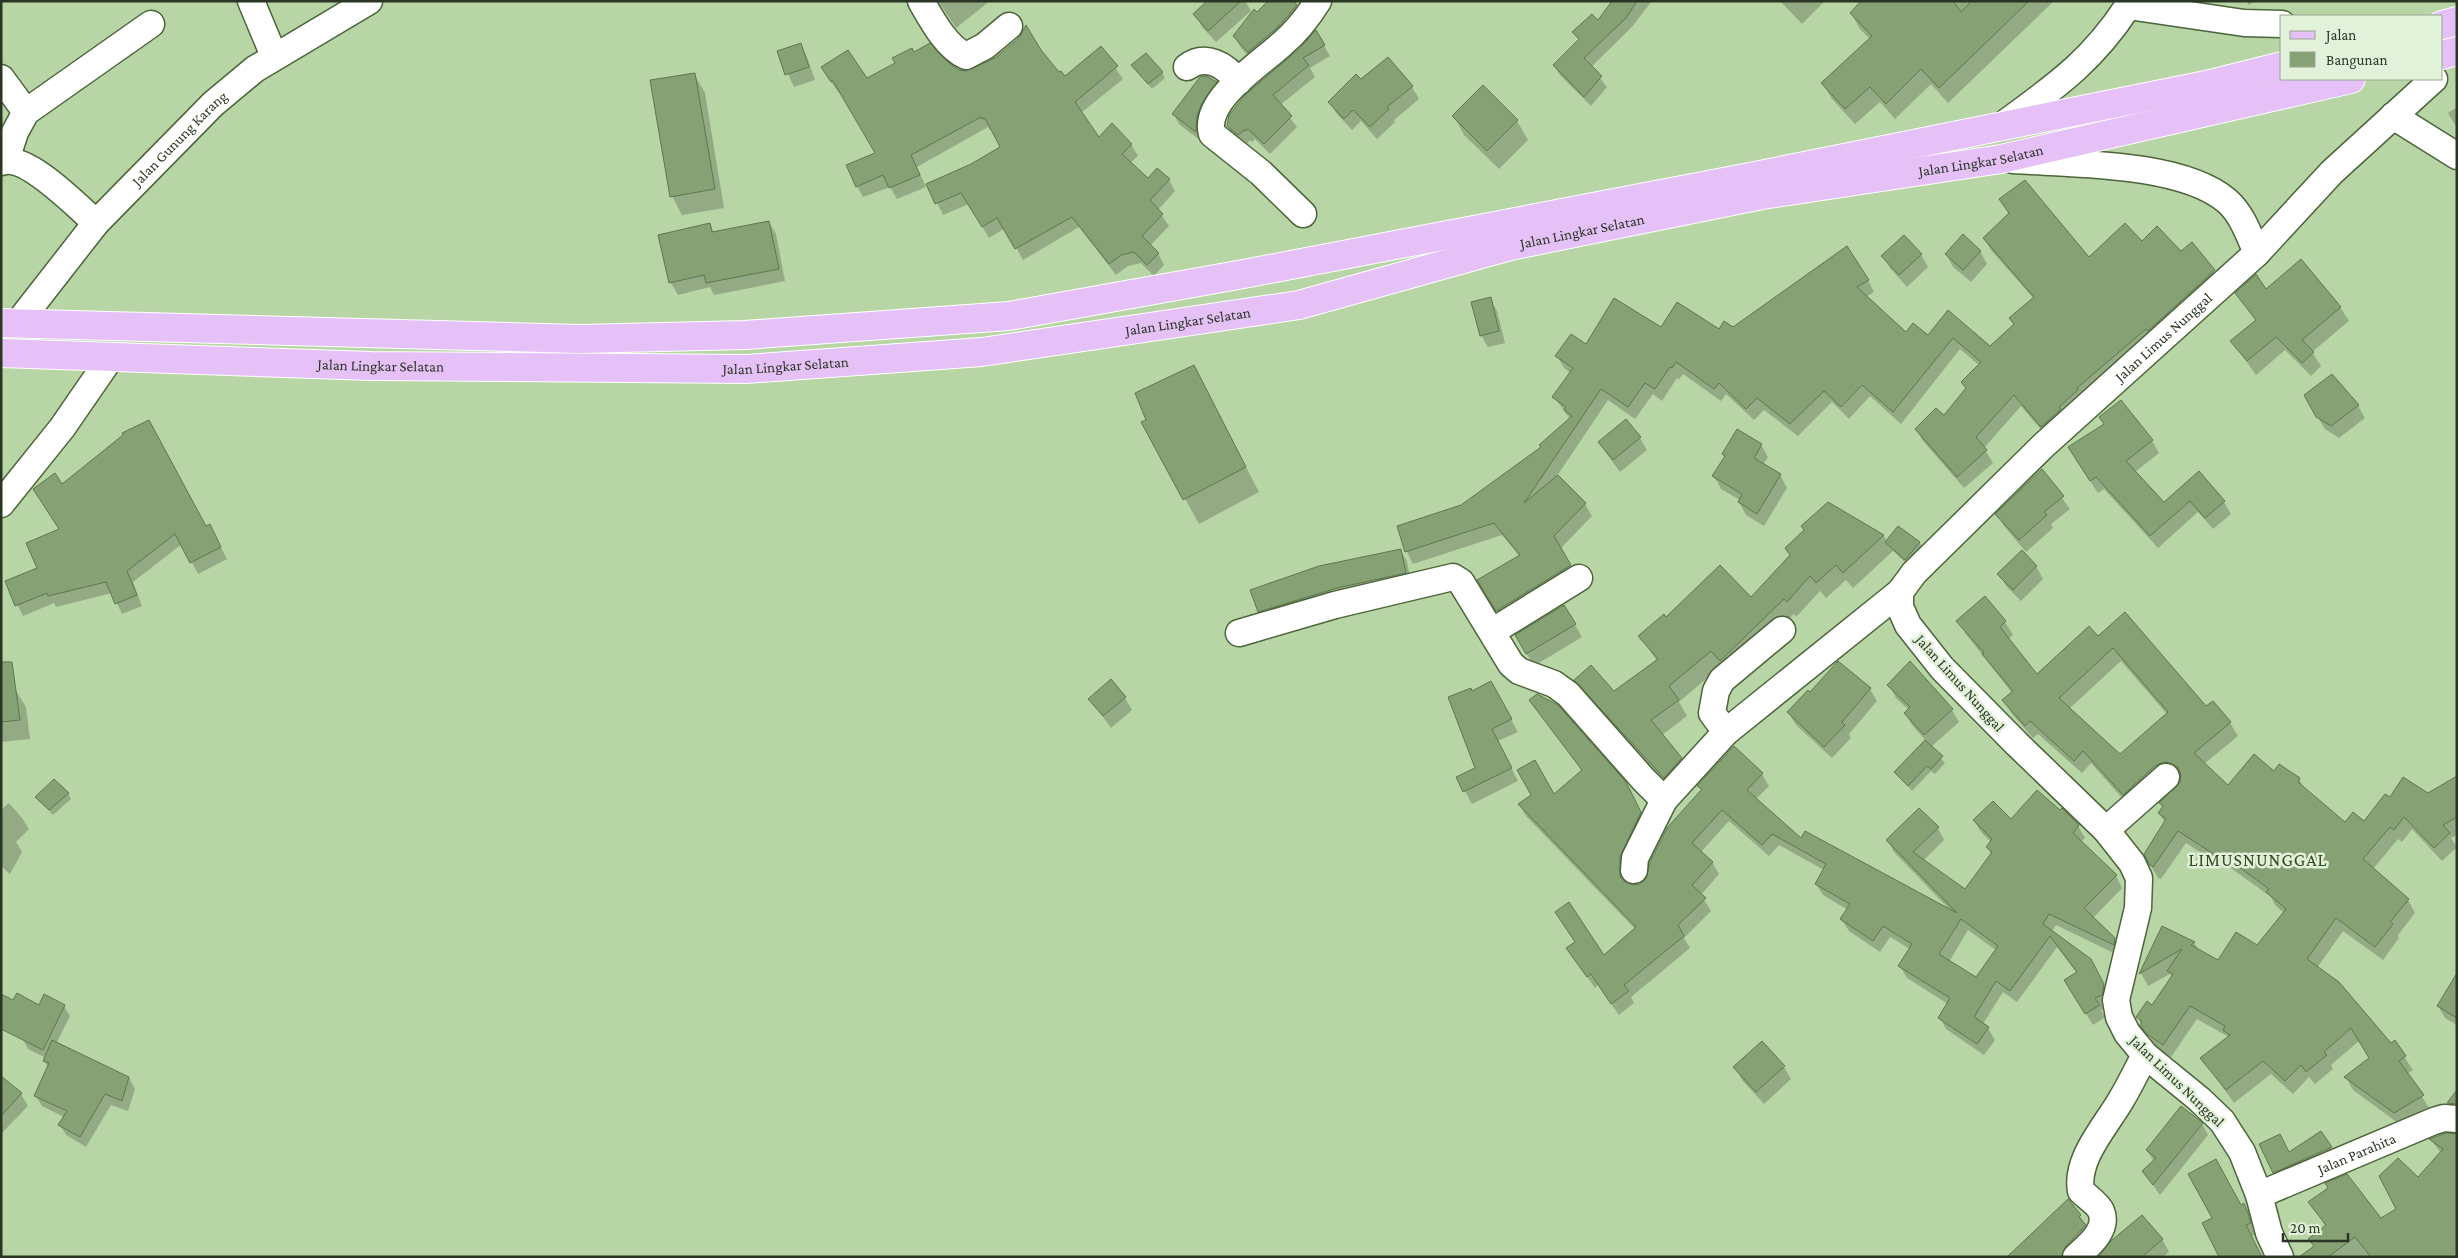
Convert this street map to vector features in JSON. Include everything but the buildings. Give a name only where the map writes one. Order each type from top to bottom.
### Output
[{"type":"main road","points":[[2443,25],[2457,21]]},
{"type":"main road","points":[[2443,55],[2457,51]]},
{"type":"main road","name":"Jalan Lingkar Selatan","points":[[10,323],[580,339],[745,335],[1009,316],[1278,268],[2000,127],[2206,85],[2280,66]]},
{"type":"main road","name":"Jalan Lingkar Selatan","points":[[1,353],[371,366],[746,369],[982,352],[1299,305],[1510,246],[1762,195],[2001,159],[2347,80]]},
{"type":"main road","points":[[745,335],[746,369]]},
{"type":"street","points":[[251,1],[274,56]]},
{"type":"street","name":"Jalan Gunung Karang","points":[[10,323],[96,222],[213,104],[274,56],[369,1]]},
{"type":"street","points":[[921,1],[945,37],[959,53],[966,56],[985,46],[1009,26]]},
{"type":"street","points":[[1303,214],[1261,173],[1212,134],[1210,128],[1214,114],[1226,93],[1294,33],[1318,1]]},
{"type":"street","points":[[2000,127],[2057,86],[2082,64],[2110,34],[2125,4],[2244,23],[2280,24]]},
{"type":"street","points":[[2443,21],[2457,21]]},
{"type":"street","points":[[96,222],[40,174],[22,164],[3,161],[26,112],[151,24]]},
{"type":"street","points":[[2443,70],[2457,56]]},
{"type":"street","points":[[1187,67],[1197,61],[1210,61],[1233,74],[1238,82]]},
{"type":"street","points":[[1,78],[26,112]]},
{"type":"street","name":"Jalan Limus Nunggal","points":[[2280,1257],[2269,1233],[2259,1195],[2242,1152],[2222,1121],[2145,1054],[2127,1033],[2119,1018],[2116,1000],[2138,908],[2139,878],[2132,863],[2106,830],[1942,668],[1908,625],[1900,607],[1900,592],[1914,573],[2044,445],[2257,253],[2332,172],[2433,80]]},
{"type":"street","points":[[2393,116],[2457,156]]},
{"type":"street","points":[[2001,159],[2111,166],[2188,180],[2212,190],[2228,202],[2239,215],[2257,253]]},
{"type":"street","points":[[1,504],[62,428],[112,357]]},
{"type":"street","points":[[1239,633],[1335,605],[1452,577],[1461,582],[1493,631],[1511,664],[1519,671],[1554,684],[1568,694],[1664,800]]},
{"type":"street","points":[[1493,631],[1579,578]]},
{"type":"street","points":[[1634,870],[1635,858],[1664,800],[1726,732],[1900,592]]},
{"type":"street","points":[[1726,732],[1712,713],[1716,691],[1722,680],[1782,630]]},
{"type":"street","points":[[2106,830],[2166,777]]},
{"type":"street","points":[[2076,1257],[2098,1234],[2102,1221],[2101,1210],[2081,1191],[2081,1173],[2104,1127],[2121,1100],[2145,1054]]},
{"type":"street","name":"Jalan Parahita","points":[[2259,1195],[2434,1121],[2444,1118],[2457,1119]]},
{"type":"district","name":"LIMUSNUNGGAL","points":[[2258,860]]}]
